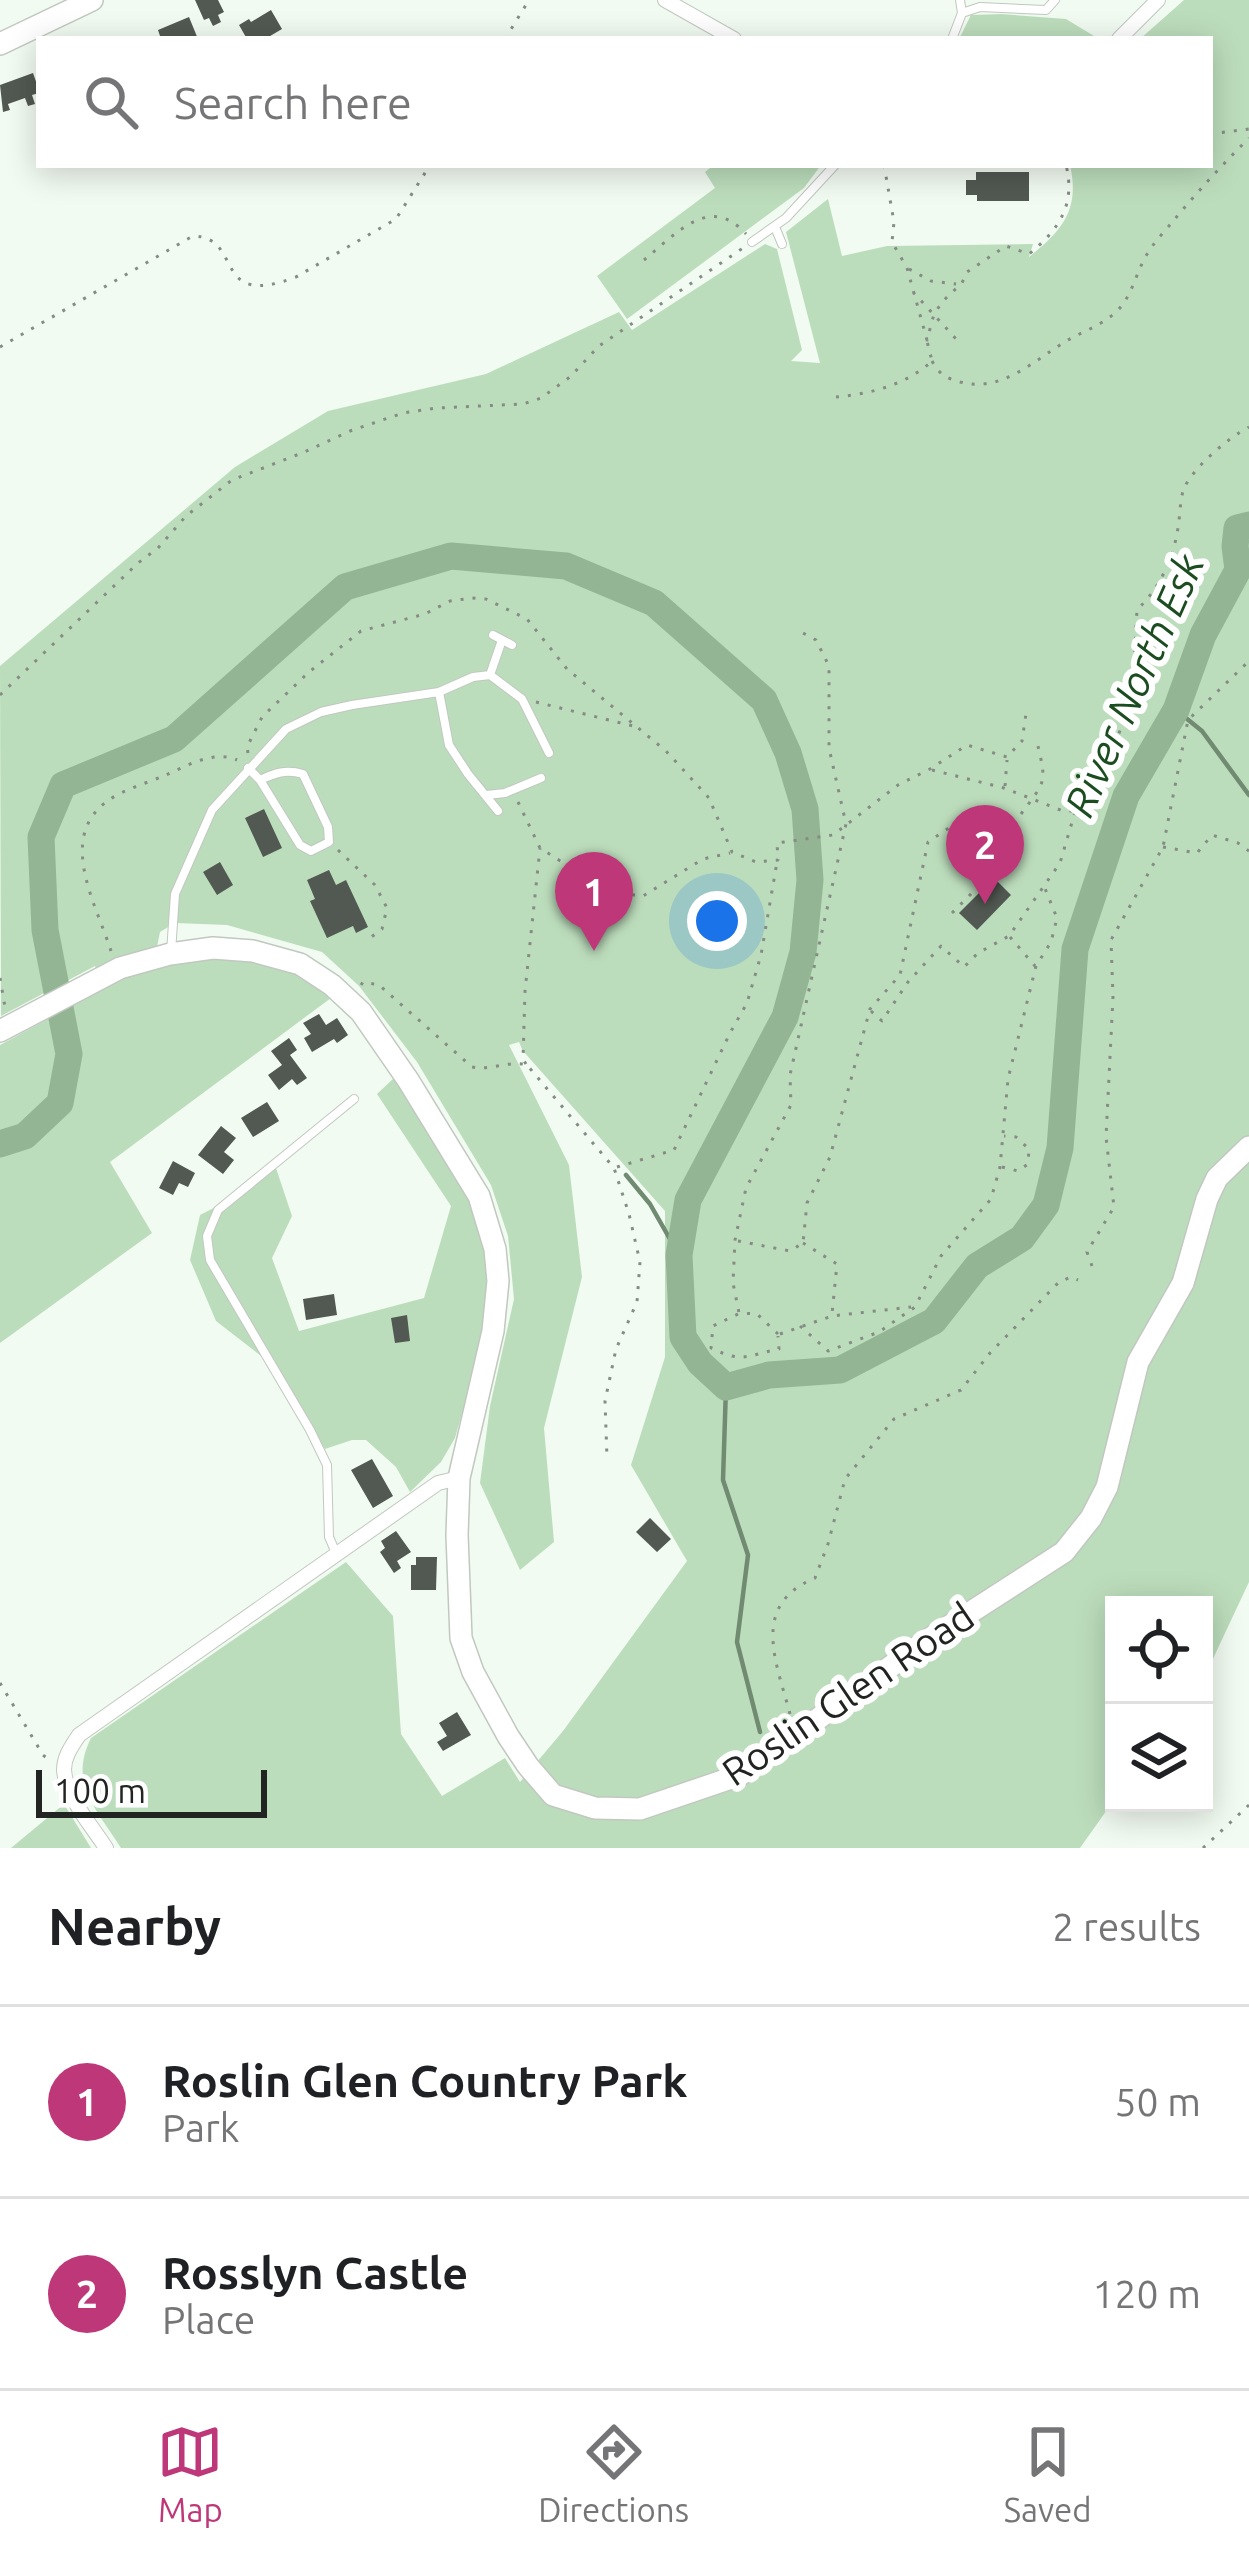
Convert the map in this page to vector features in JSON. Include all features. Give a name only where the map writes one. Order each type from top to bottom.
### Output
[{"type":"main road","points":[[0,44],[92,0]]},
{"type":"main road","name":"Roslin Glen Road","points":[[7,1027],[108,966],[120,968],[170,953],[213,948],[300,964],[361,1012],[479,1196],[495,1249],[498,1281],[493,1331],[459,1478],[461,1638],[473,1672],[508,1736],[554,1795],[595,1808],[640,1809],[740,1775],[926,1641],[1064,1552],[1091,1519],[1107,1487],[1138,1362],[1184,1282],[1207,1199],[1217,1178],[1249,1147]]},
{"type":"street","points":[[665,0],[729,36]]},
{"type":"street","points":[[1122,36],[1158,0]]},
{"type":"street","points":[[106,1848],[72,1794],[64,1771],[68,1752],[79,1735],[438,1483],[459,1478]]},
{"type":"lane","points":[[953,36],[962,13],[960,0]]},
{"type":"lane","points":[[962,13],[980,8],[1046,10],[1055,0]]},
{"type":"lane","points":[[752,242],[813,192],[833,168]]},
{"type":"lane","points":[[775,226],[782,244]]},
{"type":"lane","points":[[490,675],[502,640]]},
{"type":"lane","points":[[170,953],[176,894],[212,810],[286,729],[321,712],[439,692],[490,675],[522,699],[550,753]]},
{"type":"lane","points":[[439,692],[449,745],[498,811]]},
{"type":"lane","points":[[249,767],[300,845],[311,851],[329,842],[328,827],[303,774],[277,772],[260,780]]},
{"type":"lane","points":[[487,795],[541,778]]},
{"type":"lane","points":[[337,1555],[329,1537],[326,1465],[210,1260],[207,1236],[218,1210],[354,1099]]},
{"type":"path","points":[[507,36],[529,0]]},
{"type":"path","points":[[1213,134],[1249,129]]},
{"type":"path","points":[[885,168],[894,222],[892,242],[908,268],[938,374],[968,384],[991,383],[1015,375],[1120,309],[1146,256],[1202,186],[1249,138]]},
{"type":"path","points":[[0,346],[193,236],[214,242],[248,286],[296,278],[396,219],[428,168]]},
{"type":"path","points":[[927,340],[934,314],[967,272],[1006,246],[1029,254],[1044,242],[1068,212],[1066,168]]},
{"type":"path","points":[[0,695],[187,516],[232,480],[404,413],[523,404],[541,398],[570,377],[599,346],[752,242],[735,221],[707,216],[644,260]]},
{"type":"path","points":[[908,268],[932,281],[962,283]]},
{"type":"path","points":[[912,291],[958,341]]},
{"type":"path","points":[[836,397],[867,394],[920,373],[932,361]]},
{"type":"path","points":[[930,769],[1004,788],[1063,811],[1081,808],[1117,741],[1132,699],[1137,610],[1154,594],[1172,557],[1184,486],[1204,459],[1249,428]]},
{"type":"path","points":[[249,767],[247,747],[262,717],[361,631],[425,614],[450,601],[486,599],[527,619],[567,669],[666,751],[710,798],[732,852]]},
{"type":"path","points":[[739,1313],[735,1240],[746,1188],[791,1105],[790,1076],[846,824],[829,748],[829,665],[816,640],[802,633]]},
{"type":"path","points":[[1092,1266],[1088,1252],[1114,1207],[1106,1137],[1111,940],[1163,847],[1188,720],[1248,664]]},
{"type":"path","points":[[522,699],[640,728]]},
{"type":"path","points":[[1004,788],[1007,757],[1022,741],[1025,714]]},
{"type":"path","points":[[1021,814],[1044,783],[1036,742]]},
{"type":"path","points":[[614,1168],[674,1150],[747,1003],[764,939],[777,843],[833,835],[898,785],[967,745],[1007,757]]},
{"type":"path","points":[[108,966],[83,866],[87,824],[106,802],[193,763],[224,754],[249,767]]},
{"type":"path","points":[[512,790],[540,848],[609,892],[643,896],[703,859],[732,852],[756,862],[778,860]]},
{"type":"path","points":[[870,1010],[882,1021],[908,982],[941,946],[964,967],[1009,936],[1060,863],[1076,811]]},
{"type":"path","points":[[803,1243],[807,1203],[830,1157],[870,1010],[900,975],[928,842],[959,820],[1004,832]]},
{"type":"path","points":[[1163,847],[1197,853],[1212,836],[1249,851]]},
{"type":"path","points":[[329,842],[375,885],[387,908],[382,928],[366,941]]},
{"type":"path","points":[[952,913],[1019,846]]},
{"type":"path","points":[[540,848],[523,1059],[614,1168],[640,1262],[637,1302],[616,1349],[604,1401],[607,1458]]},
{"type":"path","points":[[800,1326],[828,1351],[879,1332],[915,1307],[941,1256],[991,1199],[1000,1167],[1008,1079],[1036,966],[1051,942],[1057,918],[1044,886]]},
{"type":"path","points":[[1009,936],[1036,966]]},
{"type":"path","points":[[900,975],[908,982]]},
{"type":"path","points":[[0,978],[7,1027]]},
{"type":"path","points":[[346,998],[364,982],[379,985],[472,1067],[527,1065]]},
{"type":"path","points":[[1000,1167],[1018,1172],[1028,1164],[1029,1149],[1016,1137],[1002,1136]]},
{"type":"path","points":[[735,1240],[790,1251],[803,1243]]},
{"type":"path","points":[[803,1243],[837,1264],[832,1316]]},
{"type":"path","points":[[796,1735],[771,1624],[794,1587],[815,1578],[845,1479],[894,1419],[961,1390],[1059,1282],[1071,1277],[1078,1280]]},
{"type":"path","points":[[778,1334],[832,1316],[915,1307]]},
{"type":"path","points":[[739,1313],[757,1314],[778,1334],[779,1349],[750,1358],[729,1357],[711,1348],[713,1326],[739,1313]]},
{"type":"path","points":[[0,1683],[43,1755],[64,1771]]},
{"type":"path","points":[[1203,1848],[1249,1805]]},
{"type":"green space","points":[[1184,0],[1249,0],[1249,1582],[1213,1659],[1213,1596],[1105,1596],[1106,1812],[1080,1848],[121,1848],[84,1783],[91,1738],[346,1562],[393,1616],[401,1734],[442,1796],[505,1758],[520,1782],[687,1561],[631,1465],[665,1357],[665,1211],[519,1042],[509,1045],[569,1165],[582,1277],[544,1428],[554,1542],[520,1570],[480,1483],[490,1406],[514,1299],[508,1236],[491,1185],[417,1062],[359,986],[322,952],[227,925],[175,923],[160,932],[157,947],[270,965],[331,998],[110,1162],[152,1233],[0,1343],[0,1045],[107,987],[95,966],[1,1016],[0,666],[235,467],[328,411],[486,374],[619,312],[632,330],[765,244],[777,249],[802,350],[791,361],[820,363],[786,232],[828,199],[842,256],[887,246],[1033,244],[1029,257],[1066,217],[1073,194],[1071,168],[1213,168],[1213,36],[1143,36]]},
{"type":"green space","points":[[971,15],[1066,19],[1094,36],[960,36]]},
{"type":"green space","points":[[710,168],[819,168],[804,188],[627,319],[597,276],[715,188],[705,172]]},
{"type":"green space","points":[[394,1078],[469,1198],[487,1250],[490,1283],[485,1332],[455,1438],[441,1462],[410,1492],[396,1467],[366,1440],[325,1449],[278,1369],[216,1321],[190,1260],[200,1215],[276,1168],[292,1216],[272,1258],[299,1331],[424,1298],[451,1206],[377,1094]]},
{"type":"green space","points":[[64,1804],[91,1848],[11,1848]]},
{"type":"building","points":[[195,0],[218,0],[224,12],[218,15],[221,22],[213,26],[209,18],[204,20]]},
{"type":"building","points":[[271,10],[282,29],[270,36],[245,36],[239,25]]},
{"type":"building","points":[[189,17],[197,36],[160,36],[158,30]]},
{"type":"building","points":[[33,73],[35,104],[28,106],[25,98],[8,104],[10,110],[3,112],[0,85]]},
{"type":"building","points":[[976,172],[1029,172],[1029,201],[977,201],[977,195],[966,195],[966,180],[976,180]]},
{"type":"building","points":[[264,809],[282,848],[263,857],[245,818]]},
{"type":"building","points":[[220,862],[233,885],[217,895],[203,872]]},
{"type":"building","points":[[329,870],[336,885],[346,880],[368,927],[356,933],[353,926],[327,938],[310,901],[315,899],[307,880]]},
{"type":"building","points":[[994,878],[1011,895],[977,930],[959,913]]},
{"type":"building","points":[[319,1014],[326,1025],[337,1018],[348,1035],[312,1052],[304,1038],[311,1034],[303,1023]]},
{"type":"building","points":[[289,1038],[297,1050],[290,1055],[307,1078],[297,1085],[292,1079],[279,1090],[268,1075],[282,1065],[271,1051]]},
{"type":"building","points":[[267,1102],[279,1121],[253,1137],[241,1118]]},
{"type":"building","points":[[221,1126],[236,1138],[224,1152],[234,1160],[223,1174],[198,1155]]},
{"type":"building","points":[[173,1161],[195,1173],[188,1187],[179,1183],[173,1195],[159,1188]]},
{"type":"building","points":[[334,1294],[337,1315],[306,1320],[303,1299]]},
{"type":"building","points":[[407,1315],[410,1341],[395,1343],[391,1318]]},
{"type":"building","points":[[372,1459],[393,1496],[373,1508],[351,1470]]},
{"type":"building","points":[[650,1518],[671,1539],[657,1552],[636,1532]]},
{"type":"building","points":[[396,1531],[411,1552],[397,1561],[401,1568],[394,1573],[380,1552],[385,1548],[381,1541]]},
{"type":"building","points":[[416,1557],[437,1557],[436,1590],[411,1590],[411,1565],[416,1565]]},
{"type":"building","points":[[457,1712],[471,1735],[443,1751],[437,1742],[447,1736],[439,1723]]},
{"type":"waterway","name":"River North Esk","points":[[0,1144],[25,1136],[60,1103],[69,1054],[45,930],[41,837],[63,785],[174,739],[345,587],[451,556],[566,566],[654,603],[764,700],[788,753],[805,809],[810,880],[803,952],[785,1017],[688,1200],[679,1255],[683,1337],[700,1363],[726,1387],[769,1375],[840,1370],[934,1321],[977,1266],[1022,1238],[1046,1205],[1060,1148],[1075,949],[1126,796],[1176,710],[1203,635],[1238,570],[1237,528],[1249,525]]},
{"type":"waterway","points":[[1176,710],[1202,731],[1249,795]]},
{"type":"waterway","points":[[626,1175],[650,1204],[679,1255]]},
{"type":"waterway","points":[[726,1387],[723,1480],[748,1555],[737,1642],[760,1732]]},
{"type":"place","name":"Rosslyn Castle","points":[[985,904]]},
{"type":"place","name":"Roslin Glen Country Park","points":[[594,951]]}]
